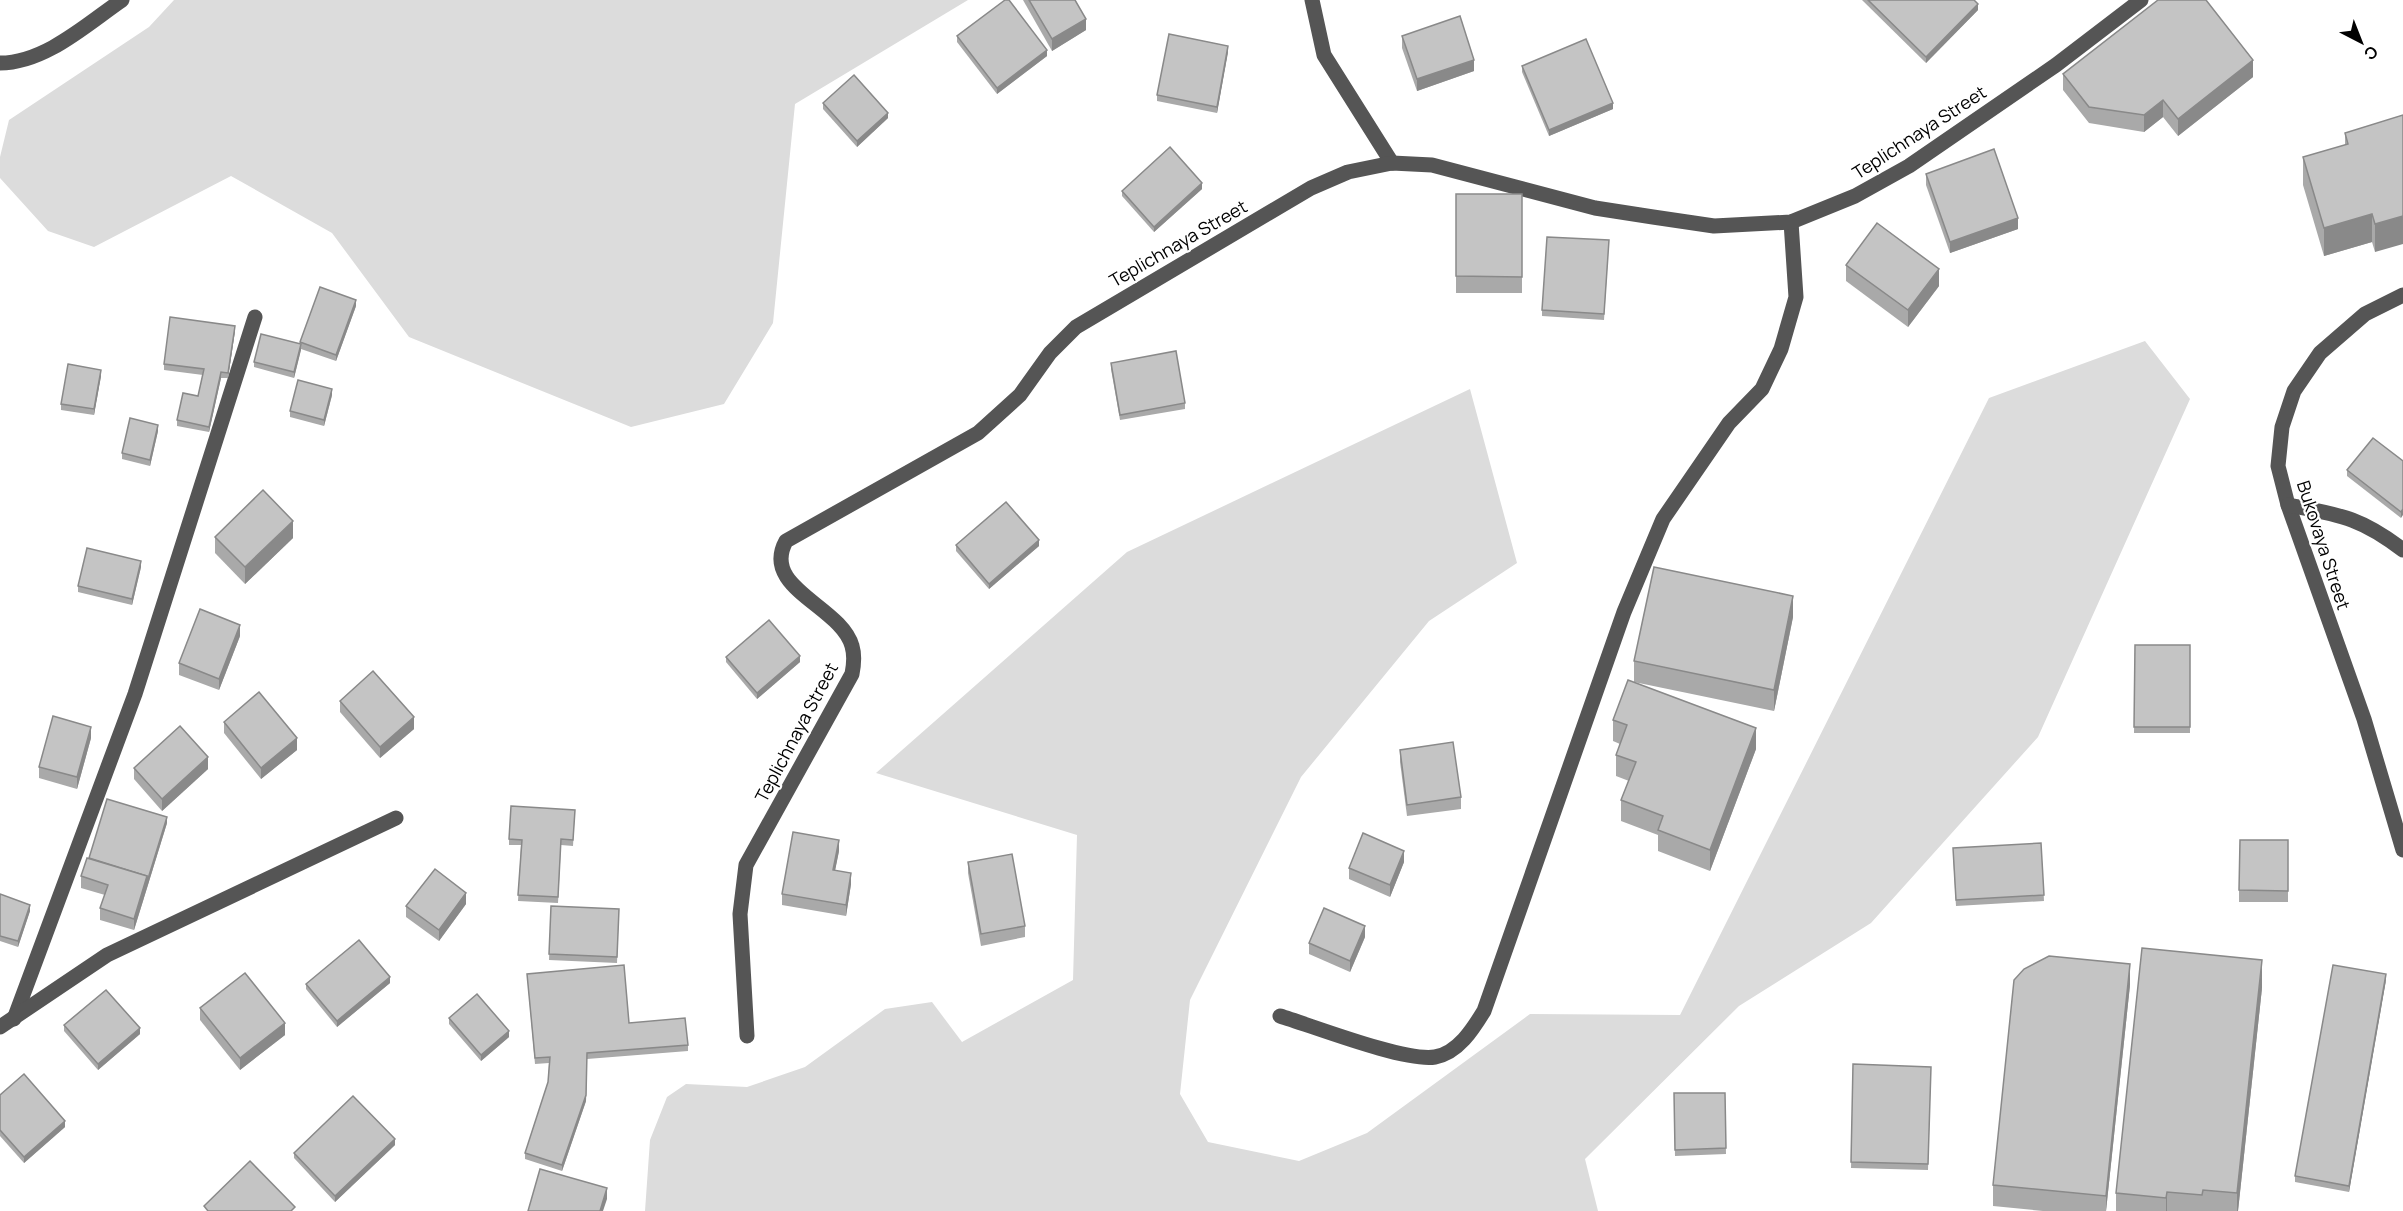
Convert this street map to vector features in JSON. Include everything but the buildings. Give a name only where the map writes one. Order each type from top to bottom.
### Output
[{"type":"street","points":[[0,63],[12,63],[55,46],[122,0]]},
{"type":"street","points":[[1312,0],[1324,55],[1392,163]]},
{"type":"street","name":"Teplichnaya Street","points":[[747,1036],[740,914],[746,865],[852,674],[855,658],[852,644],[840,626],[792,584],[780,565],[779,553],[786,541],[978,434],[1020,395],[1050,353],[1076,327],[1311,188],[1348,172],[1392,163],[1432,165],[1595,208],[1714,226],[1791,222],[1855,196],[1909,166],[2056,65],[2141,0]]},
{"type":"street","points":[[1280,1016],[1407,1056],[1436,1057],[1465,1040],[1484,1011],[1624,612],[1663,519],[1729,423],[1762,389],[1781,349],[1796,297],[1791,222]]},
{"type":"street","name":"Bukovaya Street","points":[[2403,295],[2366,314],[2320,353],[2294,391],[2282,427],[2278,466],[2288,506],[2364,719],[2403,850]]},
{"type":"street","points":[[14,1019],[135,694],[255,317]]},
{"type":"street","points":[[2288,506],[2347,517],[2367,524],[2403,550]]},
{"type":"street","points":[[0,1027],[107,955],[396,818]]},
{"type":"shaded area","points":[[174,0],[968,0],[795,104],[773,323],[724,404],[631,427],[409,337],[332,233],[231,176],[94,247],[48,231],[0,178],[0,157],[9,120],[149,27]]},
{"type":"shaded area","points":[[2145,341],[2190,399],[2038,737],[1871,923],[1739,1006],[1585,1159],[1598,1211],[645,1211],[650,1140],[667,1097],[686,1084],[747,1087],[805,1067],[885,1009],[932,1002],[962,1042],[1073,980],[1077,835],[876,773],[1127,552],[1470,389],[1517,563],[1429,621],[1301,777],[1190,1000],[1180,1094],[1208,1142],[1299,1161],[1367,1133],[1530,1014],[1680,1015],[1989,398]]}]
